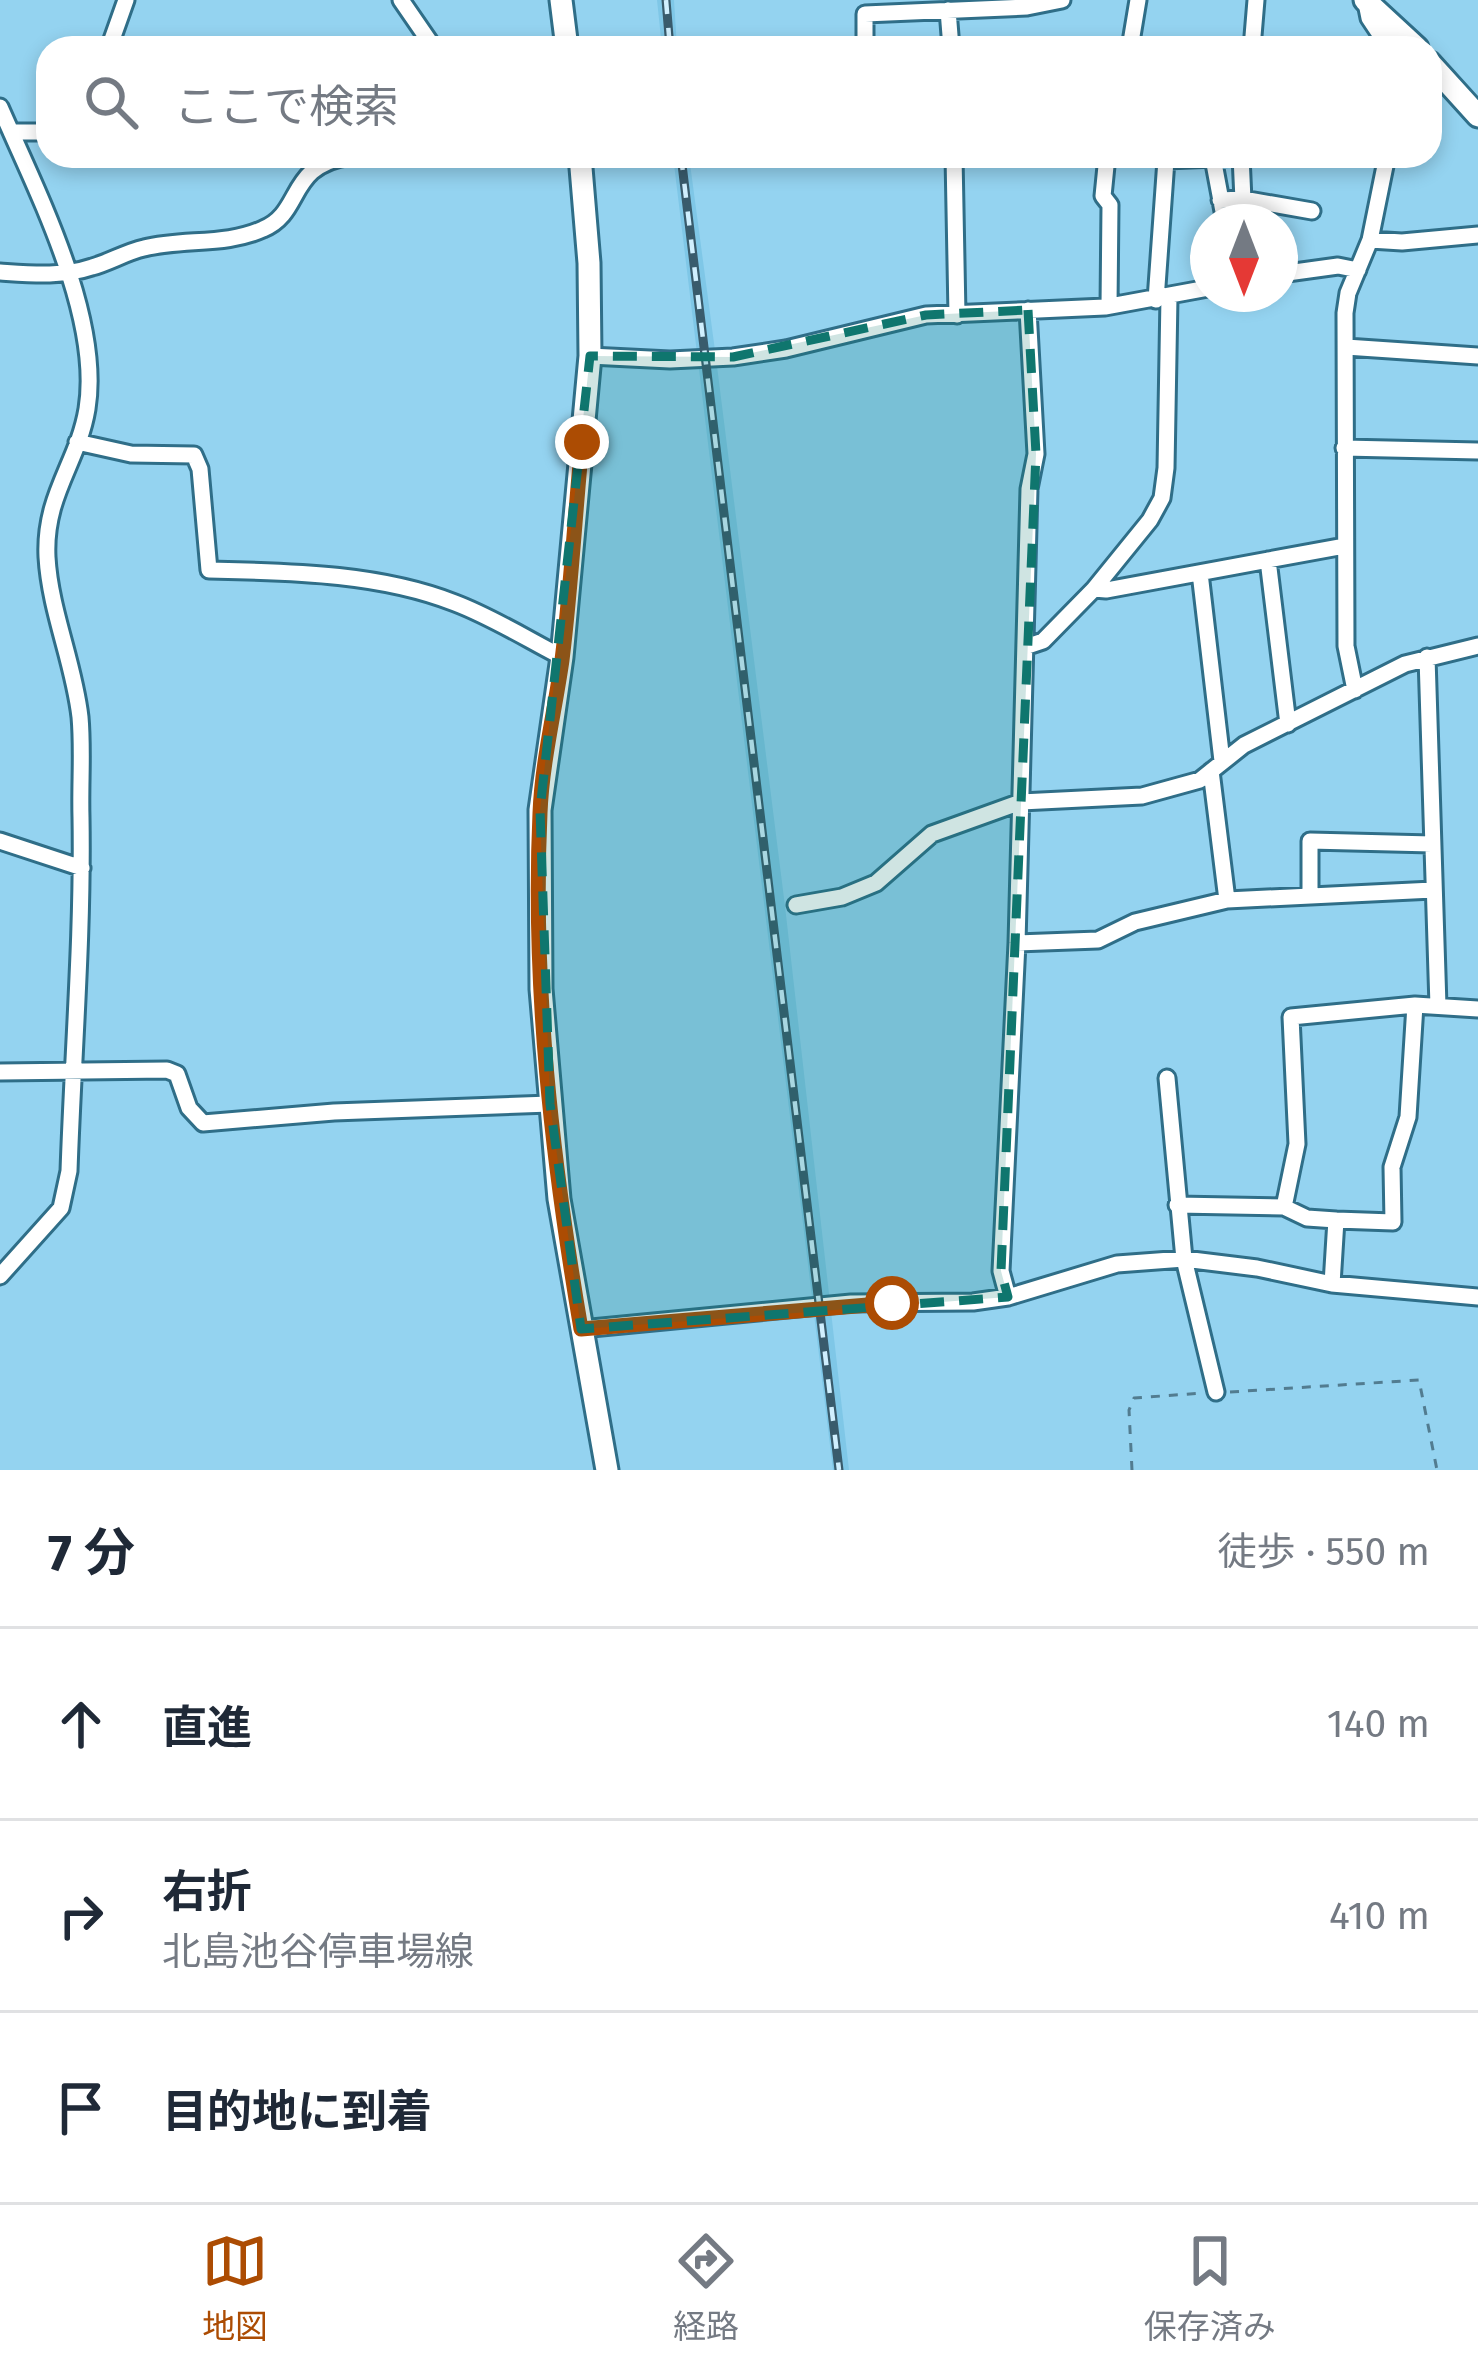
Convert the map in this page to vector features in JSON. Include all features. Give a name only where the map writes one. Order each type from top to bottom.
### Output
[{"type":"main road","points":[[561,0],[566,36]]},
{"type":"main road","points":[[1365,0],[1404,36]]},
{"type":"main road","points":[[1442,76],[1478,116]]},
{"type":"main road","points":[[581,168],[590,356],[562,657],[540,810],[541,988],[559,1199],[608,1470]]},
{"type":"street","points":[[113,36],[126,0]]},
{"type":"street","points":[[401,0],[426,36]]},
{"type":"street","points":[[865,36],[865,14],[901,6],[948,10],[1062,0]]},
{"type":"street","points":[[1132,36],[1138,0]]},
{"type":"street","points":[[1253,36],[1256,0]]},
{"type":"street","points":[[1365,0],[1369,18],[1381,36]]},
{"type":"street","points":[[948,10],[950,36]]},
{"type":"street","points":[[0,106],[70,273],[88,368],[87,408],[47,526],[47,559],[80,721],[83,901],[66,1197],[49,1226],[0,1276]]},
{"type":"street","points":[[11,132],[36,132]]},
{"type":"street","points":[[0,272],[70,273],[142,248],[264,229],[279,220],[313,168]]},
{"type":"street","points":[[954,168],[957,315]]},
{"type":"street","points":[[1105,168],[1103,196],[1110,206],[1109,306]]},
{"type":"street","points":[[1024,646],[1043,640],[1094,589],[1162,498],[1166,468],[1162,298],[1166,168]]},
{"type":"street","points":[[1215,168],[1221,204]]},
{"type":"street","points":[[1242,168],[1243,204]]},
{"type":"street","points":[[1355,690],[1346,646],[1345,313],[1370,241],[1385,168]]},
{"type":"street","points":[[1220,200],[1312,211]]},
{"type":"street","points":[[1370,241],[1478,235]]},
{"type":"street","points":[[1298,272],[1338,266],[1358,270]]},
{"type":"street","points":[[590,356],[733,357],[913,318],[1109,306],[1190,292]]},
{"type":"street","points":[[1008,1297],[1001,1271],[1017,944],[1029,489],[1036,454],[1028,310]]},
{"type":"street","points":[[1346,347],[1478,356]]},
{"type":"street","points":[[77,442],[131,454],[194,455],[200,469],[209,570],[345,577],[421,593],[453,602],[562,657]]},
{"type":"street","points":[[1344,448],[1478,451]]},
{"type":"street","points":[[1094,589],[1344,546]]},
{"type":"street","points":[[1268,560],[1288,724]]},
{"type":"street","points":[[1200,573],[1227,900]]},
{"type":"street","points":[[796,905],[842,897],[876,884],[932,834],[1021,802],[1174,790],[1200,780],[1244,745],[1405,664],[1478,646]]},
{"type":"street","points":[[1427,658],[1438,1006]]},
{"type":"street","points":[[0,841],[82,868]]},
{"type":"street","points":[[1310,896],[1310,841],[1432,844]]},
{"type":"street","points":[[1017,944],[1098,940],[1135,922],[1227,900],[1433,890]]},
{"type":"street","points":[[1177,1205],[1284,1207],[1306,1218],[1393,1222],[1392,1167],[1408,1117],[1415,1005]]},
{"type":"street","points":[[1284,1207],[1298,1144],[1292,1017],[1415,1005],[1478,1010]]},
{"type":"street","points":[[0,1072],[167,1070],[177,1074],[189,1108],[203,1123],[334,1112],[550,1104]]},
{"type":"street","points":[[1167,1078],[1184,1259],[1216,1392]]},
{"type":"street","points":[[1333,1284],[1336,1220]]},
{"type":"street","points":[[581,1329],[851,1303],[973,1302],[1008,1297],[1117,1264],[1184,1259],[1333,1284],[1478,1297]]},
{"type":"path","points":[[1132,1470],[1129,1411],[1134,1398],[1419,1380],[1437,1470]]},
{"type":"highlighted area","points":[[1028,310],[1036,454],[1001,1271],[1008,1297],[581,1329],[550,1104],[540,810],[590,356],[733,357],[926,315]]},
{"type":"shaded area","points":[[657,0],[674,0],[676,36],[661,36]]},
{"type":"shaded area","points":[[674,168],[691,168],[785,906],[849,1470],[833,1470]]},
{"type":"railway","points":[[666,0],[669,36]]},
{"type":"railway","points":[[682,168],[839,1470]]},
{"type":"route","points":[[582,442],[562,657],[540,810],[541,988],[550,1104],[559,1199],[581,1329],[892,1303]]}]
